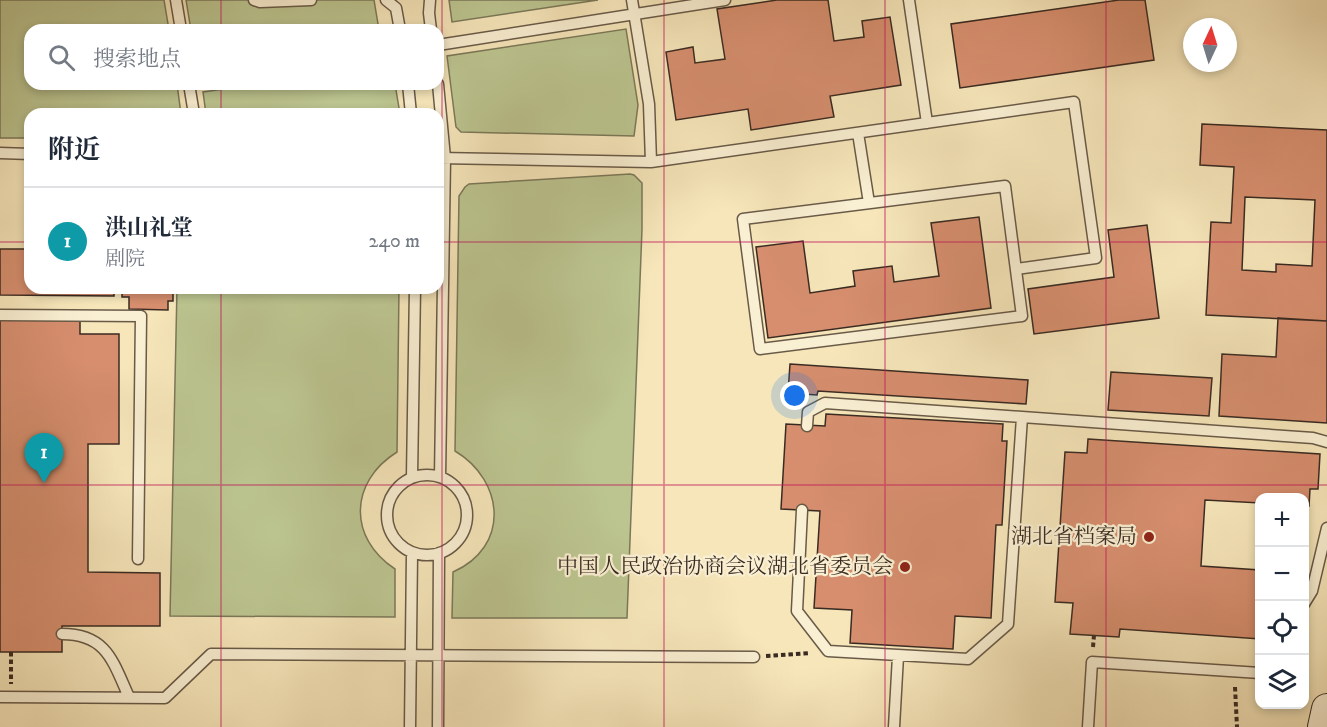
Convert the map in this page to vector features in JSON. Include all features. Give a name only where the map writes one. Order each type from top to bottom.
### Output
[{"type":"main road","points":[[1323,727],[1327,709]]},
{"type":"lane","points":[[176,0],[180,24]]},
{"type":"lane","points":[[254,0],[260,2],[311,0]]},
{"type":"lane","points":[[386,0],[396,8],[399,24]]},
{"type":"lane","points":[[430,0],[430,24]]},
{"type":"lane","points":[[632,0],[649,104],[651,162]]},
{"type":"lane","points":[[444,44],[725,0]]},
{"type":"lane","points":[[909,0],[927,123]]},
{"type":"lane","points":[[190,90],[193,108]]},
{"type":"lane","points":[[409,90],[410,108]]},
{"type":"lane","points":[[438,90],[439,108]]},
{"type":"lane","points":[[444,158],[651,162],[1074,102],[1096,258],[1016,269]]},
{"type":"lane","points":[[858,134],[869,203]]},
{"type":"lane","points":[[0,153],[24,154]]},
{"type":"lane","points":[[1005,186],[1022,316],[760,349],[743,219],[869,203],[1005,186]]},
{"type":"lane","points":[[412,476],[415,294]]},
{"type":"lane","points":[[440,477],[441,294]]},
{"type":"lane","points":[[0,315],[141,315],[138,560]]},
{"type":"lane","points":[[807,426],[808,412],[825,403],[1313,438],[1327,442]]},
{"type":"lane","points":[[802,510],[797,611],[828,651],[968,660],[1008,624],[1022,417]]},
{"type":"lane","points":[[412,476],[440,477],[460,491],[467,515],[465,527],[459,539],[450,548],[426,555],[412,553],[402,547],[388,526],[389,502],[394,491],[412,476]]},
{"type":"lane","points":[[1307,601],[1312,591],[1327,528]]},
{"type":"lane","points":[[410,727],[412,553]]},
{"type":"lane","points":[[438,727],[439,553]]},
{"type":"lane","points":[[63,634],[90,638],[106,650],[129,698]]},
{"type":"lane","points":[[5,697],[165,698],[211,654],[754,657]]},
{"type":"lane","points":[[894,727],[898,656]]},
{"type":"lane","points":[[1088,727],[1092,662],[1255,673]]},
{"type":"path","points":[[754,657],[828,651]]},
{"type":"path","points":[[5,697],[11,652]]},
{"type":"path","points":[[1234,671],[1237,727]]},
{"type":"green space","points":[[0,0],[164,0],[168,24],[24,24],[24,90],[178,90],[180,108],[24,108],[24,138],[0,138]]},
{"type":"green space","points":[[186,0],[374,0],[378,24],[190,24]]},
{"type":"green space","points":[[449,0],[598,0],[452,22]]},
{"type":"green space","points":[[626,29],[638,105],[634,136],[461,132],[456,127],[447,56]]},
{"type":"green space","points":[[217,90],[396,90],[399,108],[205,108],[203,92]]},
{"type":"green space","points":[[630,174],[642,183],[642,229],[627,618],[452,618],[453,572],[472,561],[484,547],[492,531],[494,513],[491,496],[484,479],[472,464],[455,451],[459,196],[469,184]]},
{"type":"green space","points":[[177,294],[399,294],[397,452],[381,464],[370,479],[363,494],[360,510],[362,526],[369,542],[395,569],[395,617],[170,616]]},
{"type":"building","points":[[777,0],[828,0],[834,41],[864,37],[862,21],[890,17],[901,85],[830,96],[834,117],[751,130],[748,109],[676,120],[666,52],[693,47],[695,63],[725,59],[717,9]]},
{"type":"building","points":[[1119,0],[1145,0],[1154,60],[960,88],[951,24]]},
{"type":"building","points":[[1202,124],[1327,130],[1327,321],[1206,315],[1211,222],[1231,223],[1234,167],[1200,165]],"holes":[[[1245,197],[1315,200],[1312,266],[1276,264],[1276,272],[1242,270]]]},
{"type":"building","points":[[979,217],[991,308],[768,338],[756,247],[803,241],[810,293],[855,286],[853,271],[892,266],[894,282],[939,276],[931,223]]},
{"type":"building","points":[[1147,225],[1159,318],[1034,334],[1028,289],[1114,277],[1108,230]]},
{"type":"building","points":[[0,249],[24,249],[24,294],[114,294],[114,296],[0,295]]},
{"type":"building","points":[[122,294],[173,294],[173,301],[168,301],[168,310],[129,309],[129,297],[122,297]]},
{"type":"building","points":[[1278,318],[1327,321],[1327,423],[1219,416],[1222,354],[1276,357]]},
{"type":"building","points":[[0,320],[80,320],[80,334],[119,334],[119,444],[88,444],[88,572],[160,573],[160,626],[62,626],[62,652],[0,652]]},
{"type":"building","points":[[790,364],[1028,380],[1026,404],[818,391],[817,395],[788,393]]},
{"type":"building","points":[[1111,372],[1212,378],[1209,416],[1108,410]]},
{"type":"building","name":"中国人民政治协商会议湖北省委员会","points":[[826,414],[1003,424],[1002,441],[1007,441],[1002,525],[996,525],[991,618],[955,616],[953,649],[850,643],[852,610],[814,608],[820,511],[781,509],[786,424],[825,426]]},
{"type":"building","points":[[1088,439],[1320,454],[1318,489],[1310,489],[1309,506],[1309,493],[1255,493],[1255,503],[1205,500],[1201,566],[1255,570],[1255,639],[1120,629],[1119,637],[1070,634],[1073,603],[1055,602],[1065,452],[1087,453]]},
{"type":"place","name":"洪山礼堂","points":[[44,483]]},
{"type":"place","name":"湖北省档案局","points":[[1149,537]]},
{"type":"place","name":"中国人民政治协商会议湖北省委员会","points":[[905,567]]}]
